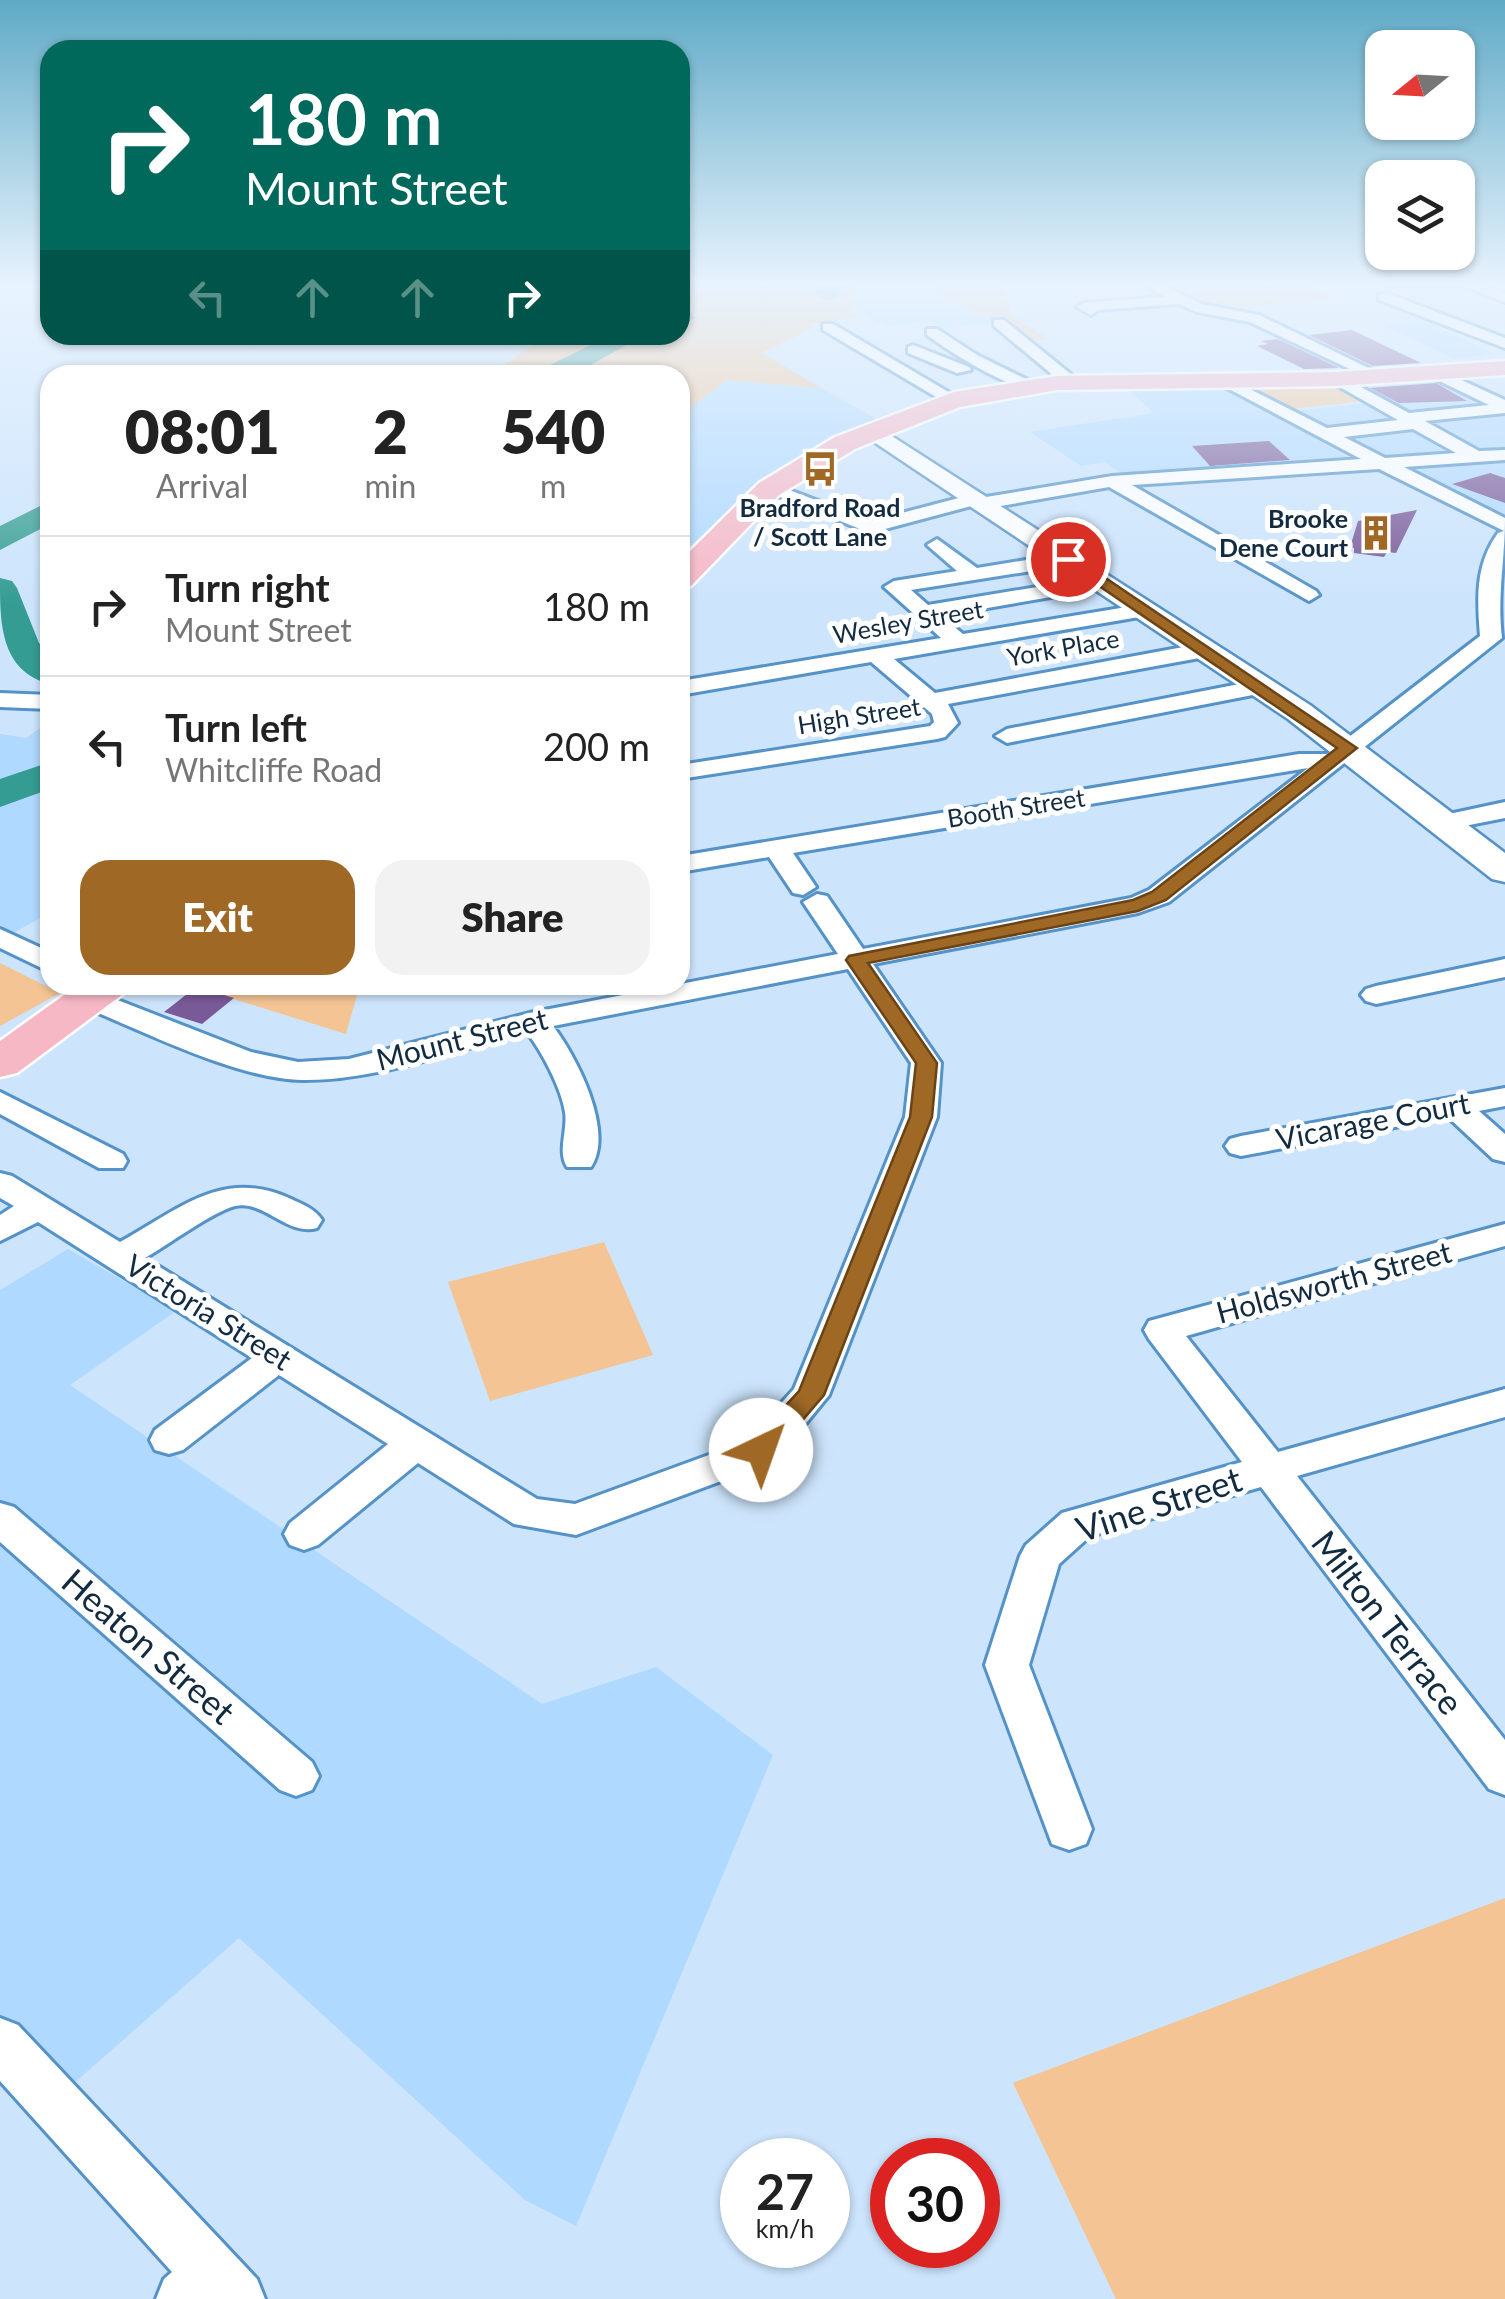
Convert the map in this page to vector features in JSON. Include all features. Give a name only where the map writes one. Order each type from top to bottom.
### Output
[{"type":"main road","points":[[690,568],[769,489],[844,443],[954,400],[1008,390]]},
{"type":"main road","points":[[873,430],[1260,687],[1340,755],[1444,822],[1505,871]]},
{"type":"main road","points":[[0,1064],[89,995]]},
{"type":"street","points":[[937,390],[954,400]]},
{"type":"street","points":[[1239,390],[1505,526]]},
{"type":"street","points":[[1358,390],[1474,456]]},
{"type":"street","points":[[1471,390],[1505,407]]},
{"type":"street","points":[[1322,434],[1505,407]]},
{"type":"street","points":[[769,489],[870,527],[981,501],[1112,481],[1505,455]]},
{"type":"street","points":[[1112,481],[1309,595]]},
{"type":"street","name":"Mount Street","points":[[690,991],[1138,905],[1159,896],[1491,638],[1488,581],[1493,550],[1505,538]]},
{"type":"street","points":[[937,545],[974,574]]},
{"type":"street","points":[[959,642],[894,588],[1068,559]]},
{"type":"street","points":[[924,612],[1104,582]]},
{"type":"street","name":"Wesley Street","points":[[690,686],[1144,610]]},
{"type":"street","name":"York Place","points":[[932,700],[1205,650]]},
{"type":"street","name":"High Street","points":[[690,770],[937,732],[946,723],[943,711],[877,656]]},
{"type":"street","points":[[1006,736],[1260,687]]},
{"type":"street","points":[[0,700],[40,702]]},
{"type":"street","name":"Booth Street","points":[[690,862],[1340,755]]},
{"type":"street","points":[[1444,822],[1505,810]]},
{"type":"street","name":"Victoria Street","points":[[0,1183],[528,1513],[576,1520],[761,1450],[810,1395],[921,1117],[926,1063],[776,848]]},
{"type":"street","points":[[0,937],[40,958]]},
{"type":"street","points":[[1376,995],[1505,968]]},
{"type":"street","name":"Mount Street","points":[[110,995],[242,1058],[298,1071],[348,1068],[534,1021],[671,995]]},
{"type":"street","points":[[534,1021],[552,1045],[581,1112],[579,1160]]},
{"type":"street","name":"Vicarage Court","points":[[1241,1146],[1505,1097]]},
{"type":"street","points":[[0,1100],[111,1161]]},
{"type":"street","points":[[1455,1106],[1505,1152]]},
{"type":"street","points":[[121,1257],[223,1198],[240,1193],[252,1194],[305,1220]]},
{"type":"street","points":[[0,1230],[37,1206]]},
{"type":"street","name":"Holdsworth Street","points":[[1162,1330],[1505,1235]]},
{"type":"street","name":"Milton Terrace","points":[[1162,1330],[1505,1776]]},
{"type":"street","points":[[169,1440],[278,1357]]},
{"type":"street","name":"Vine Street","points":[[1070,1829],[1006,1665],[1042,1556],[1076,1524],[1501,1410]]},
{"type":"street","points":[[304,1534],[416,1443]]},
{"type":"street","name":"Heaton Street","points":[[0,1518],[296,1776]]},
{"type":"street","points":[[0,2043],[211,2291]]},
{"type":"shaded area","points":[[690,390],[713,390],[691,407]]},
{"type":"shaded area","points":[[713,390],[825,390],[882,422],[843,431],[771,475],[690,546],[691,407]]},
{"type":"shaded area","points":[[1129,390],[1229,390],[1353,460],[1122,474],[1105,462],[1081,466],[1030,432],[1154,413]]},
{"type":"shaded area","points":[[1259,390],[1347,390],[1364,401],[1290,409]]},
{"type":"shaded area","points":[[1365,390],[1465,390],[1505,409],[1505,452],[1477,453]]},
{"type":"shaded area","points":[[1371,403],[1459,454],[1386,460],[1293,411]]},
{"type":"shaded area","points":[[1505,459],[1505,519],[1394,465]]},
{"type":"shaded area","points":[[40,728],[40,918],[0,940],[0,734],[26,738]]},
{"type":"shaded area","points":[[0,963],[40,983],[40,995],[56,995],[0,1026]]},
{"type":"shaded area","points":[[221,995],[357,995],[346,1034]]},
{"type":"shaded area","points":[[604,1242],[653,1355],[490,1401],[448,1282]]},
{"type":"shaded area","points":[[68,1249],[176,1311],[70,1385],[542,1704],[656,1667],[773,1755],[576,2226],[525,2200],[239,1938],[73,2084],[29,2113],[0,2079],[0,1290]]},
{"type":"shaded area","points":[[1505,1898],[1505,2299],[1116,2299],[1013,2083]]},
{"type":"building","points":[[1374,390],[1449,390],[1467,401],[1399,403]]},
{"type":"building","points":[[1269,441],[1290,460],[1210,466],[1192,446]]},
{"type":"building","points":[[1490,473],[1505,478],[1505,503],[1452,484]]},
{"type":"building","points":[[1417,510],[1396,553],[1387,552],[1384,557],[1354,553],[1350,547],[1358,521]]},
{"type":"building","points":[[186,995],[234,998],[202,1024],[164,1012]]},
{"type":"waterway","points":[[0,540],[40,517]]},
{"type":"waterway","points":[[0,588],[22,648],[40,664]]},
{"type":"waterway","points":[[0,794],[40,778]]},
{"type":"place","name":"Bradford Road / Scott Lane","points":[[820,469]]},
{"type":"place","name":"Brooke Dene Court","points":[[1376,533]]},
{"type":"route","points":[[761,1450],[810,1395],[921,1117],[926,1063],[856,960],[1138,905],[1159,896],[1348,748],[1068,559]]}]
